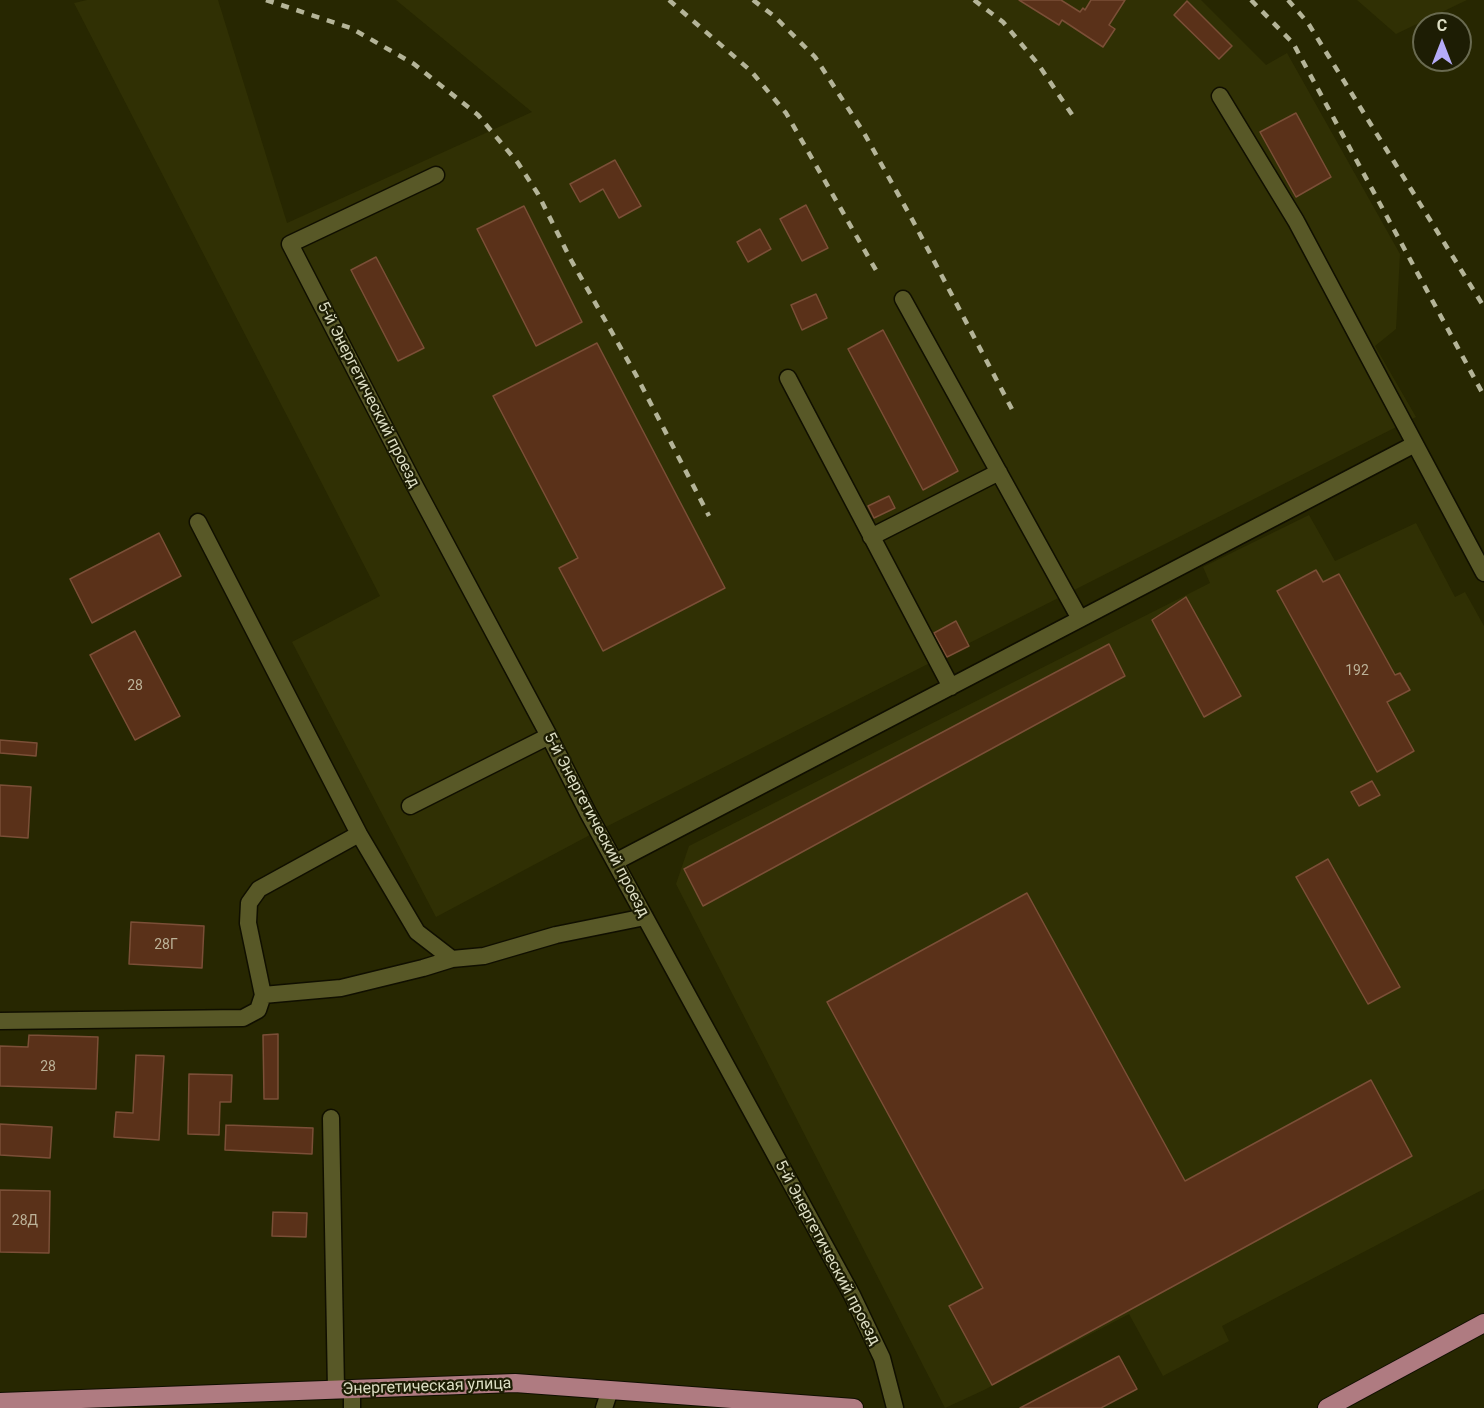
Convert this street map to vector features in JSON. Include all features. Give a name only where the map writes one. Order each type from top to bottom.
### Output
[{"type":"main road","points":[[1327,1408],[1484,1323]]},
{"type":"main road","name":"Энергетическая улица","points":[[0,1402],[347,1396],[515,1383],[854,1408]]},
{"type":"street","points":[[1220,96],[1296,221],[1484,573]]},
{"type":"street","name":"5-й Энергетический проезд","points":[[435,175],[290,244],[414,484],[615,862],[852,1295],[882,1358],[895,1408]]},
{"type":"street","points":[[903,299],[1080,619]]},
{"type":"street","points":[[788,378],[951,687]]},
{"type":"street","points":[[615,862],[1415,444]]},
{"type":"street","points":[[871,537],[999,472]]},
{"type":"street","points":[[198,522],[359,834],[417,932],[452,959]]},
{"type":"street","points":[[410,806],[549,736]]},
{"type":"street","points":[[0,1021],[243,1018],[258,1010],[263,995],[248,923],[249,903],[259,889],[359,834]]},
{"type":"street","points":[[263,995],[341,987],[452,959],[484,956],[556,935],[645,917]]},
{"type":"street","points":[[331,1118],[347,1396]]},
{"type":"street","points":[[604,1408],[610,1390]]},
{"type":"shaded area","points":[[87,0],[218,0],[287,223],[532,112],[396,0],[1201,0],[1266,65],[1287,53],[1400,254],[1396,329],[1375,346],[1416,417],[588,836],[436,917],[292,642],[380,596],[74,3]]},
{"type":"shaded area","points":[[1357,0],[1467,0],[1442,12],[1412,12],[1412,26],[1396,34]]},
{"type":"shaded area","points":[[1309,515],[1335,561],[1416,523],[1455,597],[1465,592],[1484,626],[1484,1189],[1222,1326],[1229,1341],[1163,1376],[1129,1314],[945,1408],[676,884],[689,846],[1210,583],[1203,567]]},
{"type":"building","points":[[1019,0],[1061,0],[1080,12],[1083,8],[1085,10],[1091,0],[1125,0],[1109,25],[1115,29],[1103,47],[1062,20],[1059,25]]},
{"type":"building","points":[[1187,1],[1232,46],[1219,59],[1174,15]]},
{"type":"building","points":[[1296,113],[1331,177],[1296,197],[1260,132]]},
{"type":"building","points":[[615,160],[641,206],[619,218],[603,189],[580,202],[570,184]]},
{"type":"building","points":[[806,205],[828,248],[802,261],[780,219]]},
{"type":"building","points":[[524,206],[582,322],[536,346],[477,229]]},
{"type":"building","points":[[760,229],[771,249],[748,262],[737,242]]},
{"type":"building","points":[[376,257],[424,348],[398,361],[351,270]]},
{"type":"building","points":[[816,294],[827,318],[802,330],[791,305]]},
{"type":"building","points":[[883,330],[958,471],[923,490],[848,349]]},
{"type":"building","points":[[597,343],[725,588],[603,651],[559,568],[578,558],[493,396]]},
{"type":"building","points":[[889,496],[895,508],[874,518],[868,506]]},
{"type":"building","points":[[159,533],[181,576],[92,623],[70,579]]},
{"type":"building","points":[[1316,570],[1323,582],[1339,574],[1395,675],[1400,673],[1410,690],[1387,702],[1414,751],[1377,772],[1277,591]]},
{"type":"building","points":[[1186,597],[1241,696],[1204,717],[1152,620]]},
{"type":"building","points":[[956,621],[969,646],[947,657],[934,633]]},
{"type":"building","points":[[135,631],[180,716],[135,740],[90,655]]},
{"type":"building","points":[[1109,644],[1125,676],[703,906],[684,869]]},
{"type":"building","points":[[0,740],[37,743],[36,756],[0,753]]},
{"type":"building","points":[[1372,781],[1380,795],[1359,806],[1351,792]]},
{"type":"building","points":[[0,785],[31,787],[28,838],[0,836]]},
{"type":"building","points":[[1328,859],[1400,987],[1368,1004],[1296,877]]},
{"type":"building","points":[[1027,893],[1185,1181],[1371,1080],[1412,1156],[992,1385],[949,1306],[983,1288],[827,1002]]},
{"type":"building","points":[[131,922],[204,926],[202,968],[129,964]]},
{"type":"building","points":[[278,1034],[278,1099],[264,1099],[263,1035]]},
{"type":"building","points":[[29,1035],[98,1037],[96,1089],[0,1086],[0,1046],[28,1047]]},
{"type":"building","points":[[136,1055],[164,1056],[159,1140],[114,1137],[116,1112],[133,1113]]},
{"type":"building","points":[[189,1074],[232,1075],[231,1102],[220,1102],[219,1135],[188,1134]]},
{"type":"building","points":[[0,1124],[52,1127],[50,1158],[0,1155]]},
{"type":"building","points":[[226,1125],[313,1128],[312,1154],[225,1150]]},
{"type":"building","points":[[0,1190],[50,1191],[49,1253],[0,1252]]},
{"type":"building","points":[[273,1212],[307,1213],[306,1237],[272,1236]]},
{"type":"building","points":[[1119,1356],[1137,1389],[1101,1408],[1020,1408]]},
{"type":"railway","points":[[266,0],[351,28],[414,64],[478,115],[518,163],[538,194],[571,260],[636,375],[709,516]]},
{"type":"railway","points":[[669,0],[751,71],[786,113],[877,272]]},
{"type":"railway","points":[[753,0],[774,16],[815,57],[864,133],[1015,415]]},
{"type":"railway","points":[[974,0],[1003,22],[1038,64],[1075,119]]},
{"type":"railway","points":[[1251,0],[1293,43],[1484,396]]},
{"type":"railway","points":[[1288,0],[1308,23],[1484,307]]}]
